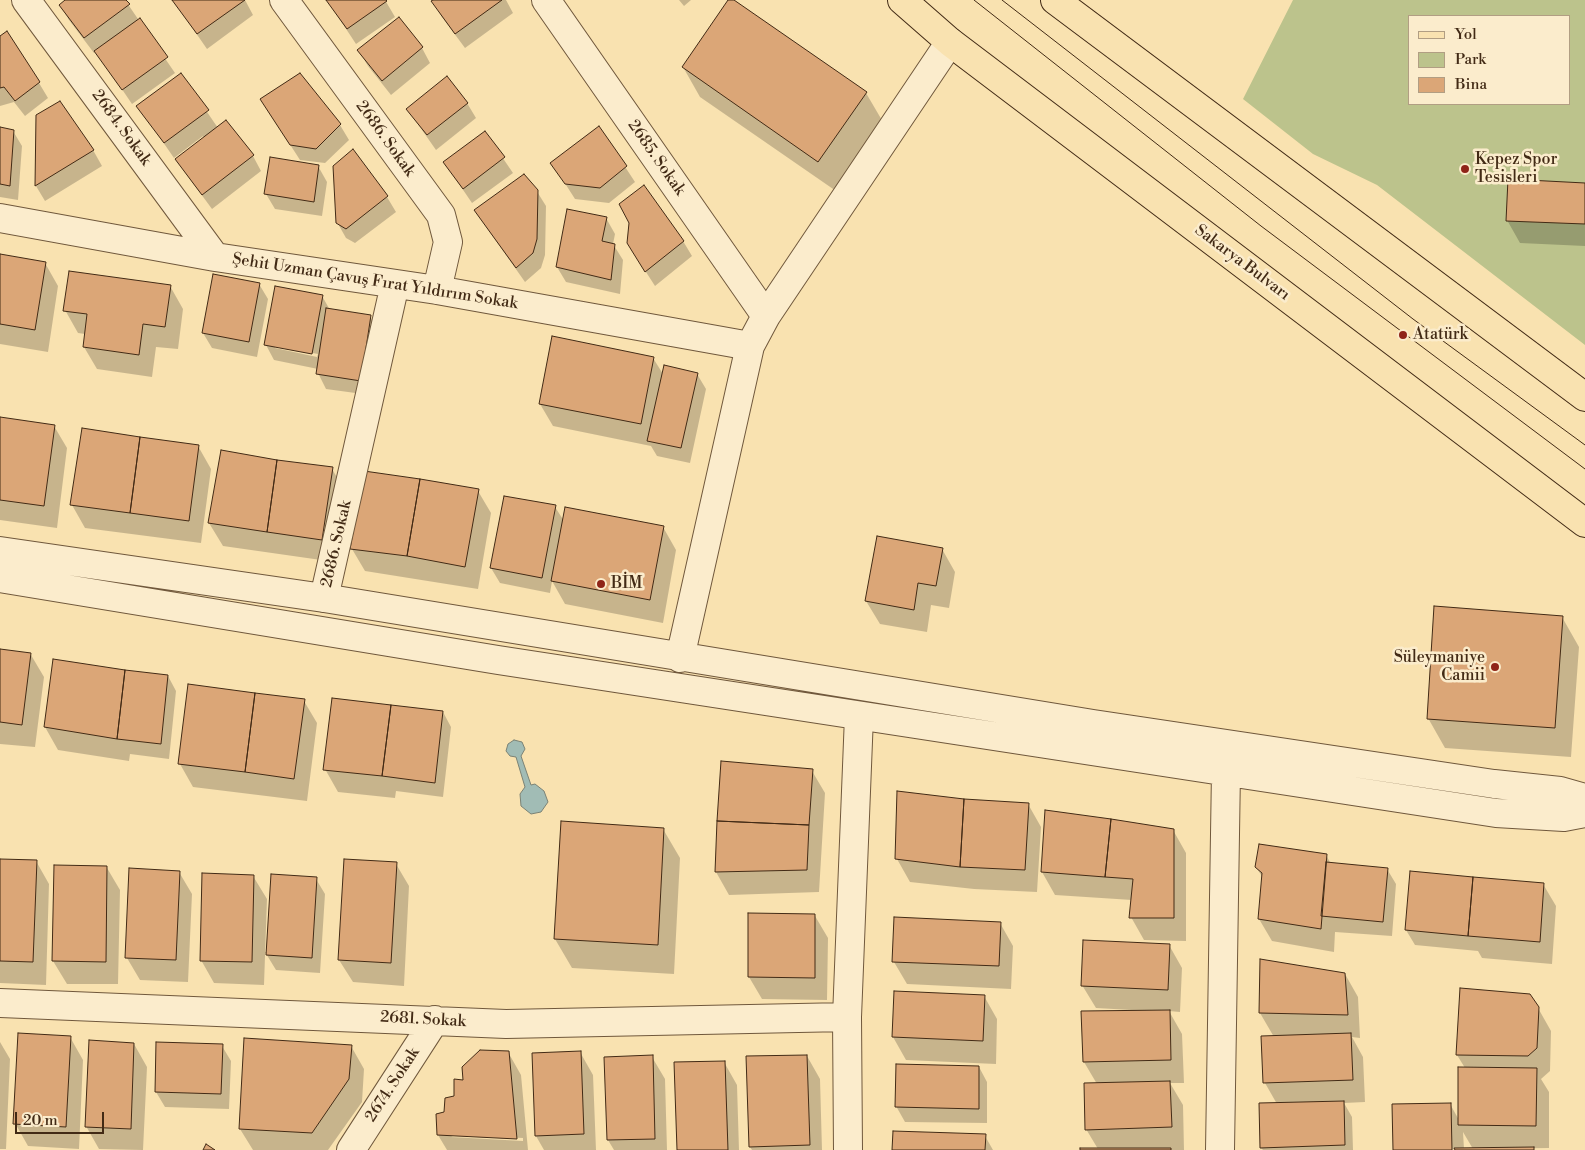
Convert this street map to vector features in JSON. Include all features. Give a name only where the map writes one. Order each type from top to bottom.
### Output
[{"type":"main road","name":"Sakarya Bulvarı","points":[[902,0],[950,42],[1585,523]]},
{"type":"main road","points":[[1055,0],[1585,397]]},
{"type":"main road","points":[[1554,374],[1585,388]]},
{"type":"street","name":"2684. Sokak","points":[[26,0],[215,257]]},
{"type":"street","name":"2686. Sokak","points":[[284,0],[441,215],[448,242],[437,290]]},
{"type":"street","name":"2685. Sokak","points":[[546,0],[766,316]]},
{"type":"street","points":[[680,658],[750,346],[766,316],[950,42]]},
{"type":"street","name":"Şehit Uzman Çavuş Fırat Yıldırım Sokak","points":[[0,218],[215,257],[437,290],[750,346]]},
{"type":"street","name":"2686. Sokak","points":[[324,598],[395,284]]},
{"type":"street","points":[[0,551],[324,598],[680,658],[1093,724],[1494,784],[1560,791],[1585,798]]},
{"type":"street","points":[[0,578],[498,660],[1496,813],[1564,817],[1585,813]]},
{"type":"street","points":[[848,1150],[847,1017],[859,716]]},
{"type":"street","points":[[1220,1150],[1226,771]]},
{"type":"street","name":"2681. Sokak","points":[[0,1003],[506,1024],[847,1017]]},
{"type":"street","name":"2674. Sokak","points":[[351,1150],[435,1020]]},
{"type":"green space","name":"Kepez Spor Tesisleri","points":[[1293,0],[1585,0],[1585,345],[1377,185],[1313,154],[1243,99]]},
{"type":"water","points":[[514,740],[522,742],[525,749],[521,756],[531,785],[535,784],[544,791],[548,802],[541,812],[531,814],[521,806],[520,794],[525,787],[516,757],[510,756],[506,751],[508,744]]},
{"type":"building","points":[[65,0],[126,0],[130,4],[84,38],[59,5]]},
{"type":"building","points":[[172,0],[245,0],[197,34]]},
{"type":"building","points":[[326,0],[386,0],[387,1],[347,29]]},
{"type":"building","points":[[502,0],[455,34],[431,1]]},
{"type":"building","points":[[728,0],[734,0],[867,92],[818,162],[682,67]]},
{"type":"building","points":[[399,17],[423,47],[382,81],[357,50]]},
{"type":"building","points":[[140,18],[168,57],[122,90],[94,51]]},
{"type":"building","points":[[7,31],[40,82],[15,101],[4,87],[0,88],[0,36]]},
{"type":"building","points":[[181,73],[209,110],[164,143],[136,106]]},
{"type":"building","points":[[300,73],[341,124],[316,149],[290,145],[260,99]]},
{"type":"building","points":[[447,76],[468,103],[427,135],[406,109]]},
{"type":"building","points":[[60,101],[94,150],[35,186],[36,115]]},
{"type":"building","points":[[226,120],[254,155],[202,195],[175,159]]},
{"type":"building","points":[[599,126],[627,166],[600,188],[565,184],[550,163]]},
{"type":"building","points":[[0,127],[14,130],[10,186],[0,184]]},
{"type":"building","points":[[485,131],[505,157],[463,189],[443,162]]},
{"type":"building","points":[[353,149],[388,196],[346,229],[336,223],[333,166]]},
{"type":"building","points":[[270,157],[319,165],[314,202],[264,194]]},
{"type":"building","points":[[524,174],[538,190],[537,239],[533,253],[516,268],[474,210]]},
{"type":"building","points":[[1508,179],[1585,183],[1585,224],[1506,221]]},
{"type":"building","points":[[644,185],[684,241],[645,272],[627,243],[629,223],[619,204]]},
{"type":"building","points":[[567,209],[607,217],[602,241],[615,244],[611,280],[556,267]]},
{"type":"building","points":[[0,254],[46,262],[35,330],[0,324]]},
{"type":"building","points":[[69,271],[171,285],[165,327],[143,324],[139,355],[83,347],[87,314],[63,311]]},
{"type":"building","points":[[213,274],[260,283],[249,342],[202,333]]},
{"type":"building","points":[[275,286],[323,295],[312,354],[264,345]]},
{"type":"building","points":[[326,308],[371,315],[361,381],[316,374]]},
{"type":"building","points":[[552,336],[654,357],[641,424],[539,404]]},
{"type":"building","points":[[664,365],[698,373],[681,448],[647,441]]},
{"type":"building","points":[[0,417],[55,425],[44,506],[0,500]]},
{"type":"building","points":[[82,428],[140,437],[130,513],[70,505]]},
{"type":"building","points":[[140,437],[199,445],[189,521],[130,513]]},
{"type":"building","points":[[221,450],[277,460],[267,532],[208,523]]},
{"type":"building","points":[[277,460],[333,467],[322,540],[267,532]]},
{"type":"building","points":[[364,471],[420,479],[407,556],[350,549]]},
{"type":"building","points":[[420,479],[479,489],[465,567],[407,556]]},
{"type":"building","points":[[504,496],[556,505],[542,578],[490,568]]},
{"type":"building","points":[[565,507],[664,526],[650,600],[551,581]]},
{"type":"building","points":[[877,536],[943,548],[936,586],[918,583],[914,610],[865,601]]},
{"type":"building","name":"Süleymaniye Camii","points":[[1434,606],[1563,616],[1555,728],[1427,719]]},
{"type":"building","points":[[0,649],[31,653],[22,725],[0,722]]},
{"type":"building","points":[[53,659],[125,670],[117,739],[44,727]]},
{"type":"building","points":[[125,670],[168,675],[161,744],[117,739]]},
{"type":"building","points":[[188,684],[255,693],[245,772],[178,764]]},
{"type":"building","points":[[255,693],[305,699],[294,779],[245,772]]},
{"type":"building","points":[[332,698],[391,705],[382,776],[323,770]]},
{"type":"building","points":[[391,705],[443,711],[435,783],[382,776]]},
{"type":"building","points":[[721,761],[813,769],[809,825],[717,821]]},
{"type":"building","points":[[897,791],[964,799],[960,867],[895,859]]},
{"type":"building","points":[[964,799],[1029,803],[1025,870],[960,867]]},
{"type":"building","points":[[1045,810],[1111,819],[1105,877],[1041,872]]},
{"type":"building","points":[[1111,819],[1174,829],[1174,918],[1129,918],[1133,879],[1105,877]]},
{"type":"building","points":[[561,821],[664,828],[658,945],[554,939]]},
{"type":"building","points":[[717,821],[809,825],[807,870],[715,872]]},
{"type":"building","points":[[1259,844],[1327,854],[1321,929],[1258,919],[1262,873],[1255,867]]},
{"type":"building","points":[[0,859],[37,860],[33,962],[0,961]]},
{"type":"building","points":[[344,859],[397,862],[391,963],[338,960]]},
{"type":"building","points":[[1326,862],[1388,868],[1383,922],[1321,916]]},
{"type":"building","points":[[54,865],[107,866],[106,962],[52,961]]},
{"type":"building","points":[[129,868],[180,871],[176,960],[125,958]]},
{"type":"building","points":[[1410,871],[1473,877],[1468,936],[1405,930]]},
{"type":"building","points":[[202,873],[254,875],[252,962],[200,961]]},
{"type":"building","points":[[271,874],[317,877],[312,958],[266,955]]},
{"type":"building","points":[[1473,877],[1544,883],[1540,942],[1468,936]]},
{"type":"building","points":[[748,913],[815,914],[815,978],[748,977]]},
{"type":"building","points":[[894,917],[1001,922],[999,966],[892,962]]},
{"type":"building","points":[[1083,940],[1170,944],[1168,990],[1081,986]]},
{"type":"building","points":[[1260,959],[1345,973],[1348,1015],[1259,1013]]},
{"type":"building","points":[[1460,988],[1530,994],[1539,1007],[1537,1048],[1528,1056],[1456,1055]]},
{"type":"building","points":[[894,991],[985,995],[983,1041],[892,1037]]},
{"type":"building","points":[[1170,1010],[1171,1060],[1083,1062],[1081,1011]]},
{"type":"building","points":[[18,1033],[71,1036],[66,1127],[13,1124]]},
{"type":"building","points":[[1351,1033],[1353,1080],[1263,1083],[1261,1036]]},
{"type":"building","points":[[244,1038],[352,1045],[349,1079],[312,1133],[239,1129]]},
{"type":"building","points":[[89,1040],[134,1043],[131,1129],[85,1127]]},
{"type":"building","points":[[156,1042],[223,1044],[221,1094],[155,1092]]},
{"type":"building","points":[[480,1050],[509,1051],[517,1139],[437,1135],[436,1114],[444,1112],[445,1098],[454,1096],[454,1079],[463,1080],[462,1067]]},
{"type":"building","points":[[581,1051],[584,1134],[535,1136],[532,1053]]},
{"type":"building","points":[[653,1055],[655,1139],[607,1140],[604,1057]]},
{"type":"building","points":[[807,1055],[810,1145],[749,1147],[746,1056]]},
{"type":"building","points":[[725,1061],[728,1150],[677,1150],[674,1062]]},
{"type":"building","points":[[896,1064],[979,1066],[979,1109],[895,1107]]},
{"type":"building","points":[[1458,1067],[1537,1068],[1536,1126],[1458,1125]]},
{"type":"building","points":[[1170,1081],[1172,1127],[1085,1130],[1084,1083]]},
{"type":"building","points":[[1344,1101],[1345,1145],[1260,1148],[1259,1103]]},
{"type":"building","points":[[1451,1103],[1452,1150],[1393,1150],[1392,1104]]},
{"type":"building","points":[[893,1131],[986,1134],[985,1150],[892,1150]]},
{"type":"building","points":[[206,1144],[215,1150],[203,1150]]},
{"type":"building","points":[[1534,1147],[1534,1150],[1455,1150],[1454,1148]]},
{"type":"building","points":[[1080,1148],[1171,1148],[1171,1150],[1080,1150]]},
{"type":"tram line","points":[[974,0],[1261,226],[1585,469]]},
{"type":"tram line","points":[[1002,0],[1413,319],[1585,445]]},
{"type":"place","name":"Kepez Spor Tesisleri","points":[[1465,169]]},
{"type":"place","name":"Atatürk","points":[[1403,335]]},
{"type":"place","name":"BİM","points":[[601,584]]},
{"type":"place","name":"Süleymaniye Camii","points":[[1495,667]]}]
